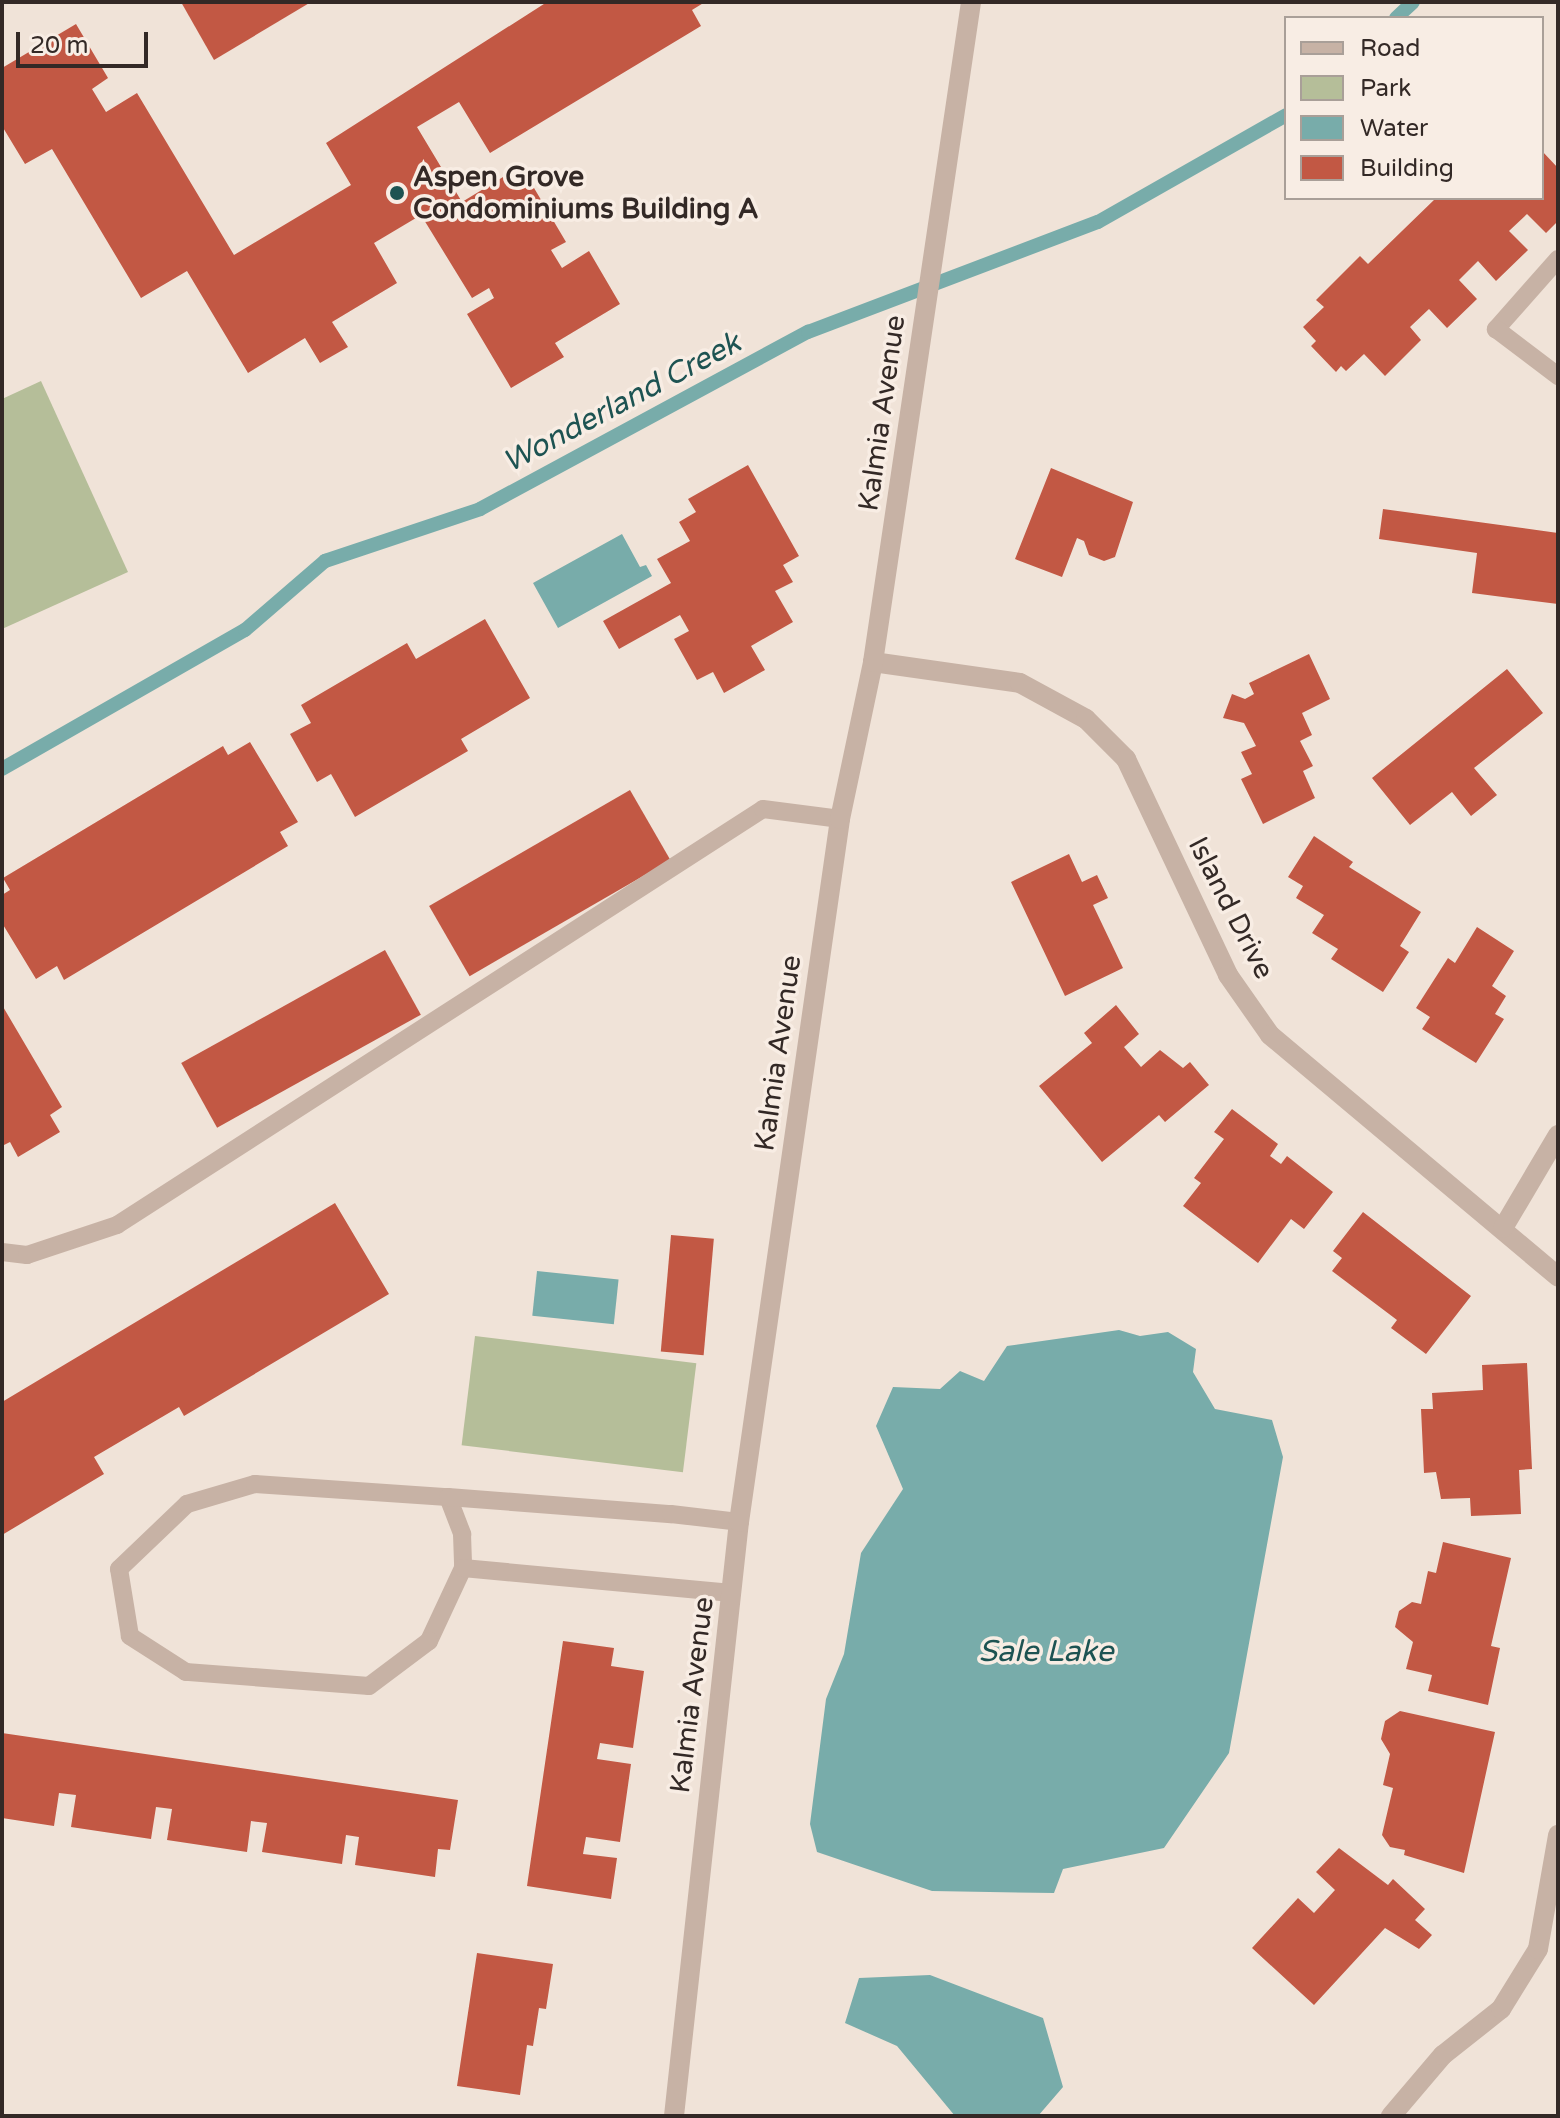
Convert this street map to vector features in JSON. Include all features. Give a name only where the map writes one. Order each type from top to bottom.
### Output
[{"type":"street","name":"Kalmia Avenue","points":[[674,2116],[739,1522],[840,819],[873,662],[971,2]]},
{"type":"street","name":"Island Drive","points":[[873,662],[1020,683],[1086,719],[1126,759],[1228,975],[1270,1035],[1558,1277]]},
{"type":"street","points":[[1503,1228],[1558,1135]]},
{"type":"street","points":[[1391,2116],[1443,2055],[1501,2009],[1538,1949],[1558,1835]]},
{"type":"lane","points":[[1558,259],[1496,329],[1558,376]]},
{"type":"lane","points":[[2,1252],[27,1255],[117,1225],[763,809],[840,819]]},
{"type":"lane","points":[[448,1497],[462,1534],[463,1568],[429,1641],[369,1686],[186,1672],[130,1636],[119,1569],[187,1504],[255,1484],[448,1497],[739,1522]]},
{"type":"lane","points":[[463,1568],[732,1593]]},
{"type":"green space","points":[[41,381],[128,572],[2,629],[2,399]]},
{"type":"green space","points":[[475,1336],[696,1363],[683,1472],[462,1445]]},
{"type":"water","points":[[622,534],[640,567],[646,565],[652,576],[558,628],[533,583]]},
{"type":"water","points":[[537,1271],[619,1280],[614,1324],[532,1316]]},
{"type":"water","name":"Sale Lake","points":[[1119,1330],[1140,1336],[1168,1332],[1196,1349],[1193,1372],[1215,1409],[1272,1420],[1283,1457],[1229,1753],[1164,1848],[1063,1869],[1054,1893],[932,1891],[817,1852],[810,1824],[826,1699],[844,1654],[861,1553],[903,1489],[876,1426],[893,1387],[940,1389],[960,1371],[984,1381],[1007,1346]]},
{"type":"water","points":[[930,1975],[1043,2018],[1063,2087],[1038,2116],[955,2116],[897,2046],[845,2023],[859,1978]]},
{"type":"building","points":[[181,2],[311,2],[214,60]]},
{"type":"building","name":"Aspen Grove Condominiums Building A","points":[[547,2],[705,2],[692,10],[701,26],[490,153],[459,102],[417,127],[462,202],[521,166],[566,242],[551,250],[562,268],[589,251],[620,304],[555,343],[564,357],[511,388],[467,314],[494,298],[489,288],[472,298],[421,215],[374,243],[397,283],[332,322],[348,347],[320,363],[305,338],[248,373],[187,271],[141,298],[52,149],[25,164],[2,126],[2,68],[76,24],[108,78],[92,89],[106,112],[137,93],[234,255],[351,185],[326,143]]},
{"type":"building","points":[[1544,153],[1558,168],[1558,221],[1546,233],[1527,214],[1509,231],[1528,250],[1496,281],[1478,261],[1459,280],[1477,299],[1447,328],[1429,309],[1410,327],[1421,340],[1385,376],[1364,354],[1346,371],[1341,366],[1336,372],[1311,346],[1316,341],[1303,327],[1324,307],[1316,300],[1360,256],[1368,264],[1434,200],[1544,200]]},
{"type":"building","points":[[748,465],[799,556],[783,565],[793,582],[775,591],[793,622],[751,646],[765,670],[724,693],[713,672],[697,680],[674,639],[689,631],[680,615],[619,649],[603,621],[671,583],[657,559],[690,541],[679,522],[696,512],[688,499]]},
{"type":"building","points":[[1051,468],[1133,502],[1115,557],[1104,561],[1089,555],[1084,541],[1077,538],[1062,577],[1015,559]]},
{"type":"building","points":[[1383,509],[1558,533],[1558,604],[1472,593],[1477,553],[1379,539]]},
{"type":"building","points":[[485,619],[530,698],[461,739],[468,751],[355,817],[331,774],[317,782],[290,734],[311,723],[301,705],[407,643],[416,659]]},
{"type":"building","points":[[1309,654],[1330,699],[1302,713],[1312,735],[1300,741],[1313,766],[1303,771],[1315,798],[1263,824],[1241,779],[1252,774],[1241,752],[1256,746],[1244,723],[1223,718],[1232,694],[1245,699],[1254,694],[1249,683]]},
{"type":"building","points":[[1507,669],[1543,713],[1474,768],[1497,795],[1471,816],[1452,792],[1410,825],[1372,778]]},
{"type":"building","points":[[250,742],[298,822],[280,832],[288,846],[64,980],[57,966],[36,979],[2,923],[2,895],[10,890],[3,878],[223,746],[228,755]]},
{"type":"building","points":[[630,790],[670,860],[470,976],[429,906]]},
{"type":"building","points":[[1314,836],[1353,862],[1349,867],[1421,912],[1400,946],[1409,952],[1383,992],[1331,959],[1338,949],[1312,933],[1324,915],[1296,898],[1303,886],[1288,877]]},
{"type":"building","points":[[1069,854],[1082,882],[1097,875],[1108,898],[1093,905],[1123,968],[1065,996],[1011,882]]},
{"type":"building","points":[[1477,927],[1514,951],[1492,986],[1506,996],[1495,1014],[1504,1019],[1476,1063],[1422,1029],[1430,1017],[1416,1008],[1448,958],[1455,963]]},
{"type":"building","points":[[385,950],[421,1015],[217,1128],[181,1063]]},
{"type":"building","points":[[2,1005],[62,1107],[50,1115],[60,1132],[18,1157],[10,1142],[2,1146]]},
{"type":"building","points":[[1116,1005],[1139,1034],[1124,1047],[1141,1067],[1160,1050],[1183,1068],[1190,1062],[1209,1085],[1165,1122],[1159,1115],[1102,1162],[1039,1086],[1092,1043],[1084,1033]]},
{"type":"building","points":[[1232,1109],[1278,1144],[1270,1156],[1281,1164],[1287,1156],[1333,1192],[1304,1229],[1291,1219],[1258,1263],[1183,1206],[1201,1183],[1194,1178],[1224,1139],[1214,1132]]},
{"type":"building","points":[[335,1203],[389,1294],[184,1416],[179,1407],[94,1457],[104,1474],[2,1535],[2,1402]]},
{"type":"building","points":[[1363,1212],[1471,1296],[1426,1354],[1391,1328],[1397,1320],[1332,1271],[1342,1258],[1333,1251]]},
{"type":"building","points":[[671,1235],[714,1239],[704,1355],[661,1352]]},
{"type":"building","points":[[1527,1363],[1532,1469],[1519,1470],[1521,1514],[1471,1516],[1470,1498],[1441,1499],[1436,1472],[1424,1473],[1421,1409],[1433,1409],[1432,1393],[1483,1390],[1482,1365]]},
{"type":"building","points":[[1443,1542],[1511,1558],[1491,1646],[1500,1648],[1488,1705],[1428,1691],[1432,1675],[1406,1669],[1413,1642],[1395,1627],[1399,1611],[1412,1602],[1421,1604],[1428,1571],[1436,1573]]},
{"type":"building","points":[[563,1641],[614,1648],[611,1666],[644,1671],[633,1748],[600,1743],[597,1759],[631,1764],[620,1842],[586,1837],[583,1854],[617,1858],[611,1899],[527,1886]]},
{"type":"building","points":[[1400,1711],[1495,1732],[1464,1873],[1404,1855],[1405,1850],[1390,1847],[1382,1835],[1393,1788],[1383,1785],[1390,1754],[1381,1739],[1385,1721]]},
{"type":"building","points":[[2,1733],[458,1800],[450,1850],[438,1849],[435,1877],[355,1865],[359,1837],[346,1835],[342,1864],[262,1852],[267,1823],[251,1821],[247,1852],[167,1840],[172,1809],[156,1807],[151,1839],[71,1827],[76,1795],[59,1793],[54,1826],[2,1818]]},
{"type":"building","points":[[1339,1848],[1388,1885],[1393,1879],[1425,1909],[1415,1920],[1432,1935],[1419,1949],[1385,1928],[1314,2005],[1252,1948],[1298,1898],[1314,1913],[1335,1890],[1316,1872]]},
{"type":"building","points":[[477,1953],[553,1964],[546,2009],[539,2008],[533,2046],[527,2045],[520,2095],[457,2086]]},
{"type":"waterway","name":"Wonderland Creek","points":[[1398,16],[1413,2]]},
{"type":"waterway","name":"Wonderland Creek","points":[[2,769],[245,630],[325,561],[480,509],[808,332],[1098,222],[1284,116]]},
{"type":"place","name":"Aspen Grove Condominiums Building A","points":[[397,193]]}]
